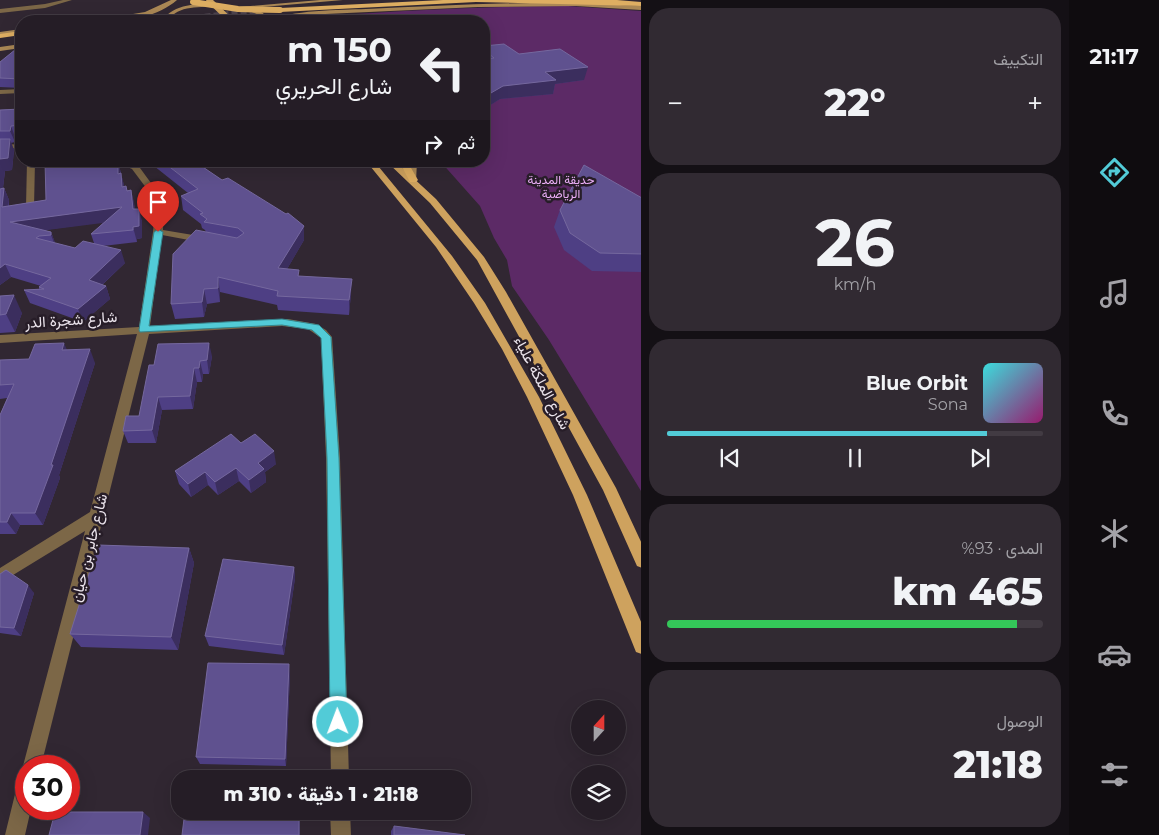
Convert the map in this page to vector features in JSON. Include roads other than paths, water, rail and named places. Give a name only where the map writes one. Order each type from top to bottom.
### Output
[{"type":"highway","points":[[188,0],[219,7],[264,11],[476,0],[626,3]]},
{"type":"highway","points":[[385,0],[281,9],[429,0]]},
{"type":"highway","points":[[577,0],[641,4]]},
{"type":"highway","points":[[0,35],[15,33]]},
{"type":"highway","points":[[0,43],[15,42]]},
{"type":"highway","points":[[406,167],[413,180]]},
{"type":"main road","points":[[133,15],[152,12],[175,0],[177,10]]},
{"type":"main road","points":[[199,0],[210,12]]},
{"type":"main road","points":[[209,0],[225,15]]},
{"type":"main road","points":[[222,0],[228,6]]},
{"type":"main road","points":[[143,15],[210,5],[287,4],[340,0]]},
{"type":"main road","points":[[242,4],[262,15]]},
{"type":"main road","points":[[304,15],[476,4],[589,5],[641,8]]},
{"type":"main road","points":[[169,15],[177,10]]},
{"type":"main road","points":[[0,49],[15,44]]},
{"type":"main road","name":"شارع الملكة علياء","points":[[375,167],[449,258],[478,301],[530,391],[570,473],[609,560],[641,643]]},
{"type":"main road","name":"شارع الملكة علياء","points":[[397,167],[433,201],[467,241],[501,292],[609,488],[641,559]]},
{"type":"main road","points":[[412,167],[413,180]]},
{"type":"street","points":[[0,11],[45,6],[69,0]]},
{"type":"street","points":[[0,92],[15,91]]},
{"type":"street","points":[[0,147],[15,146]]},
{"type":"street","points":[[30,207],[31,167]]},
{"type":"street","name":"شارع جابر بن حيان","points":[[35,755],[98,516],[144,330],[158,232],[159,207],[154,193],[135,167]]},
{"type":"street","points":[[158,232],[212,242]]},
{"type":"street","name":"شارع شجرة الدر","points":[[0,339],[282,322],[315,327],[326,337],[333,458],[340,770]]},
{"type":"street","points":[[0,576],[98,516]]},
{"type":"street","points":[[15,835],[19,820]]},
{"type":"street","points":[[340,820],[341,835]]},
{"type":"tunnel","points":[[220,15],[262,10]]},
{"type":"park label","name":"حديقة المدينة الرياضية","points":[[561,187]]}]
